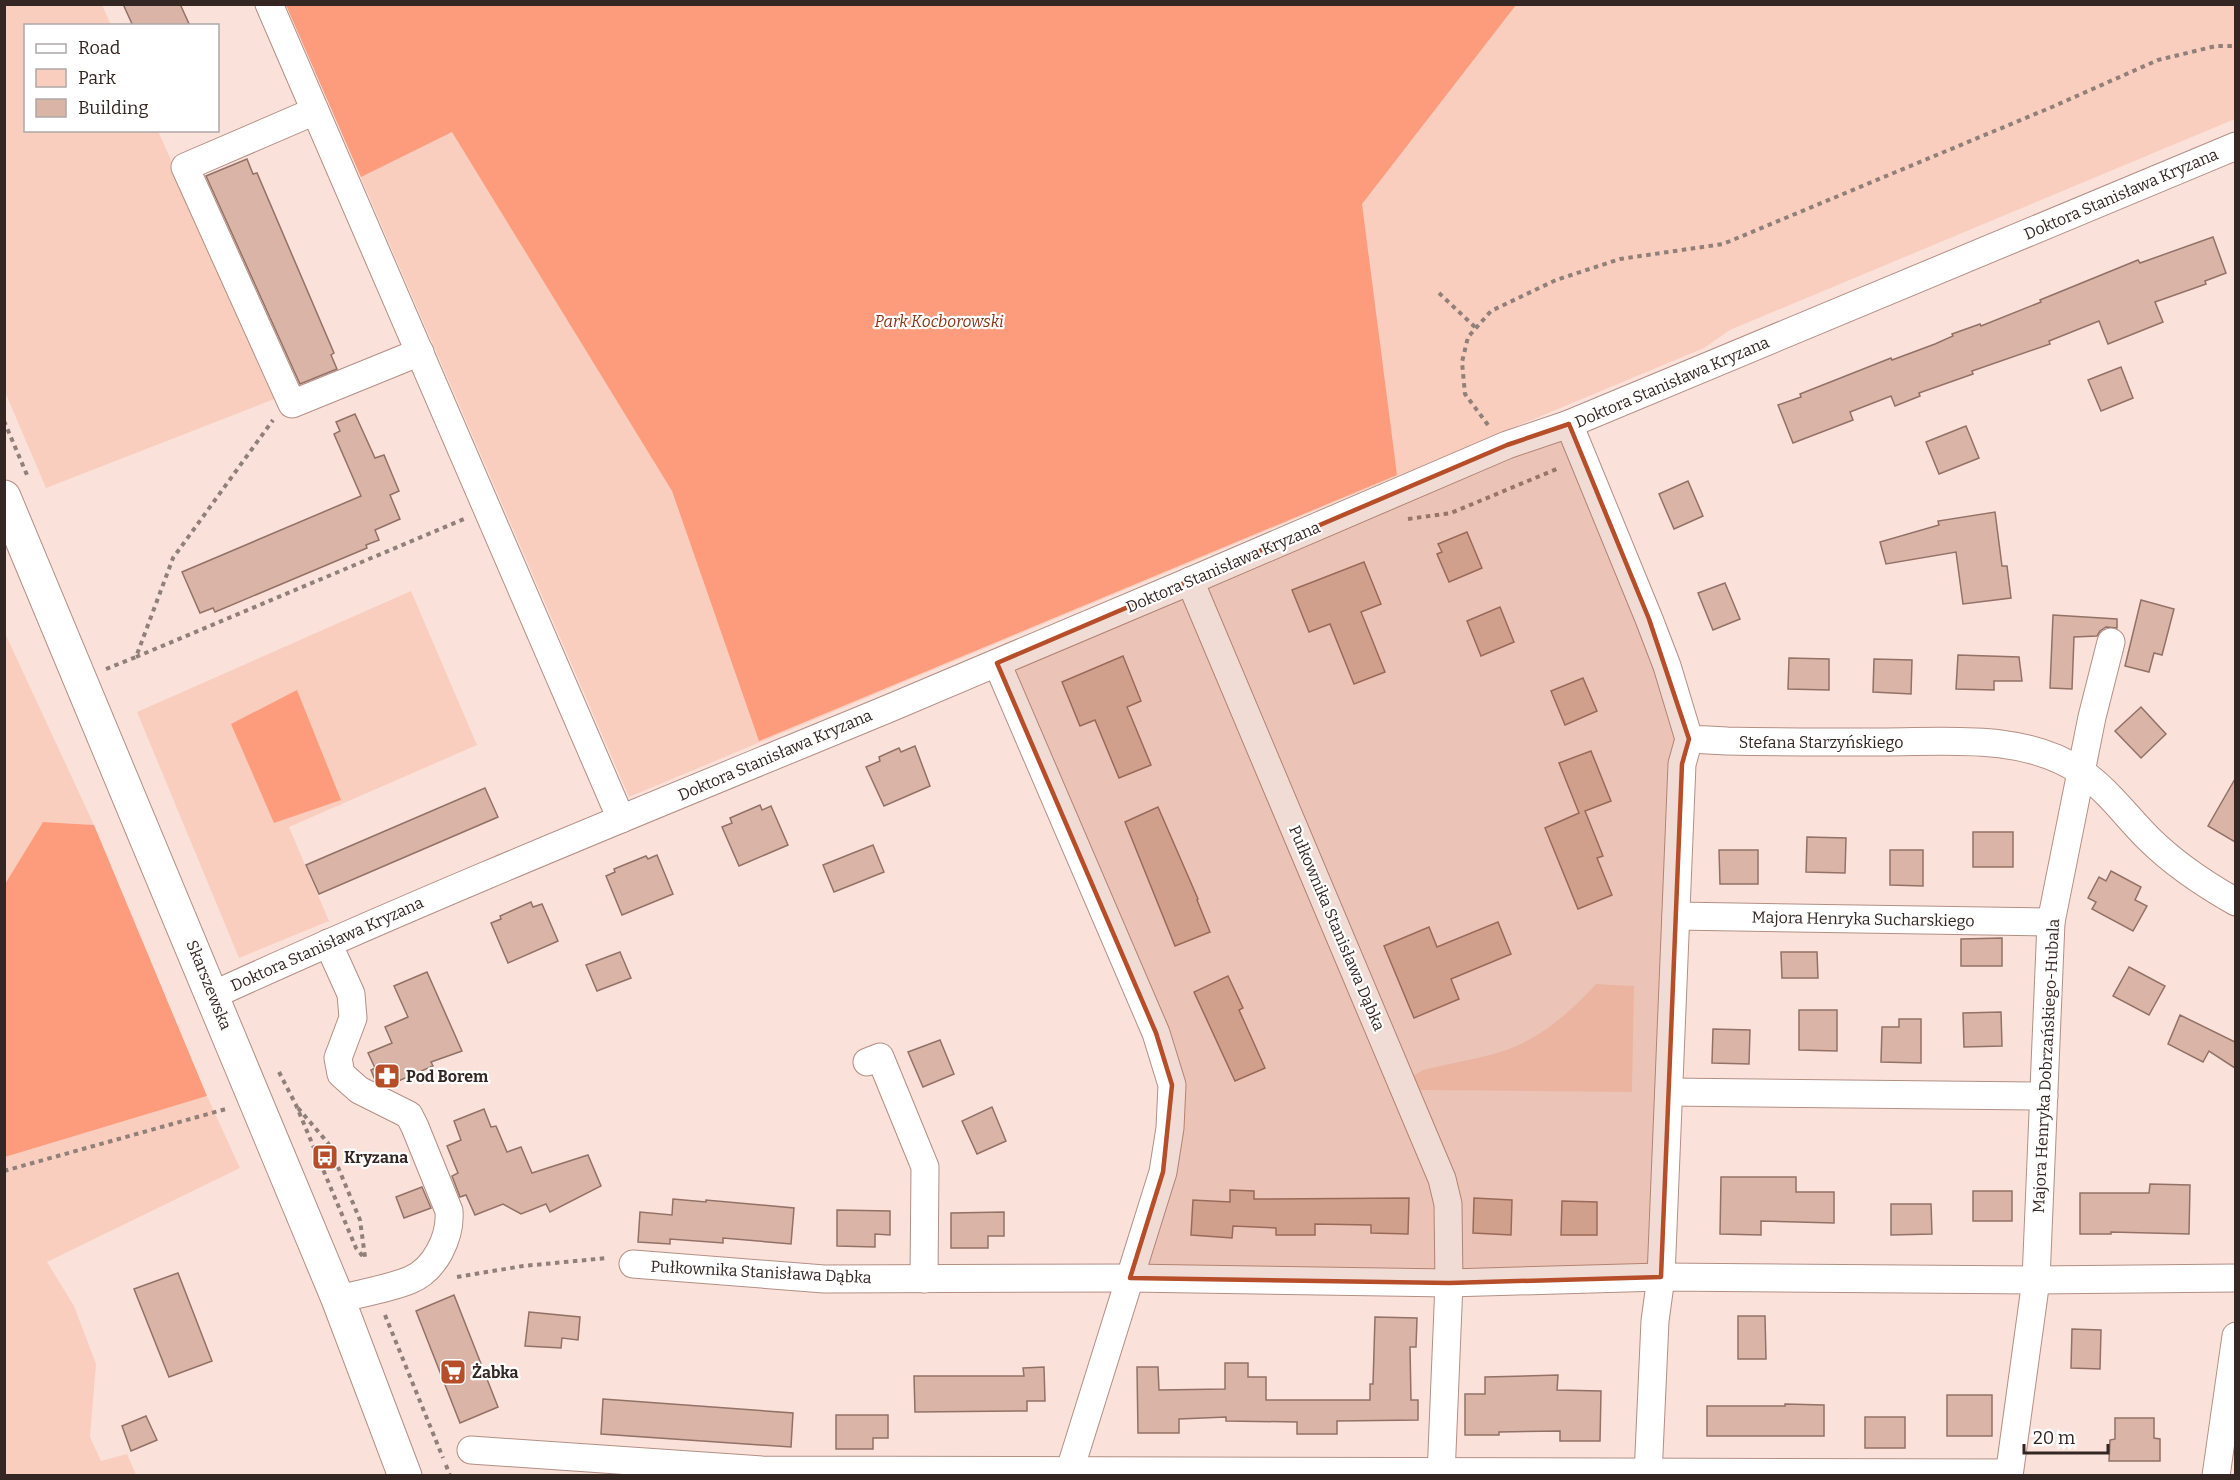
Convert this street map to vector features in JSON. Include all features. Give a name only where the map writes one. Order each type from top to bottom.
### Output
[{"type":"main road","name":"Skarszewska","points":[[4,496],[338,1299],[405,1476]]},
{"type":"street","points":[[269,4],[621,819]]},
{"type":"street","points":[[315,111],[185,167],[292,404],[420,352]]},
{"type":"street","name":"Doktora Stanisława Kryzana","points":[[213,995],[328,943],[997,663],[1507,445],[1569,424],[2235,146]]},
{"type":"street","points":[[1569,424],[1667,666],[1689,739],[1683,764],[1661,1277],[1656,1321],[1648,1474]]},
{"type":"street","name":"Pułkownika Stanisława Dąbka","points":[[1190,581],[1442,1179],[1448,1204],[1449,1283],[1441,1473]]},
{"type":"street","name":"Majora Henryka Dobrzańskiego-Hubala","points":[[2009,1474],[2036,1280],[2051,922],[2092,717],[2111,642]]},
{"type":"street","points":[[997,663],[1156,1033],[1172,1085],[1170,1128],[1163,1172],[1069,1473]]},
{"type":"street","name":"Stefana Starzyńskiego","points":[[1689,739],[1965,742],[2014,745],[2052,755],[2082,772],[2119,804],[2147,837],[2178,867],[2235,902]]},
{"type":"street","name":"Majora Henryka Sucharskiego","points":[[1676,916],[2051,922]]},
{"type":"street","points":[[328,943],[351,994],[353,1018],[338,1058],[341,1074],[359,1090],[409,1115],[416,1127],[448,1211],[450,1224],[444,1244],[431,1264],[413,1279],[338,1299]]},
{"type":"street","points":[[867,1062],[880,1057],[925,1167],[924,1279]]},
{"type":"street","points":[[1669,1092],[2044,1096]]},
{"type":"street","name":"Pułkownika Stanisława Dąbka","points":[[633,1264],[824,1279],[1130,1278],[1449,1283]]},
{"type":"street","points":[[1449,1283],[1661,1277],[2036,1280],[2235,1278]]},
{"type":"street","points":[[2216,1476],[2235,1336]]},
{"type":"street","points":[[471,1450],[762,1470],[1069,1473],[2009,1474]]},
{"type":"path","points":[[1507,445],[1481,417],[1465,394],[1462,362],[1468,337],[1491,311],[1556,280],[1620,260],[1723,244],[2052,107],[2158,60],[2216,45],[2235,46]]},
{"type":"path","points":[[1439,293],[1476,328]]},
{"type":"path","points":[[136,657],[173,558],[289,397]]},
{"type":"path","points":[[106,669],[451,525]]},
{"type":"path","points":[[4,1171],[255,1101]]},
{"type":"path","points":[[365,1258],[356,1248],[296,1105],[328,1143],[360,1220],[365,1258],[375,1290],[450,1476]]},
{"type":"path","points":[[458,1277],[523,1266],[618,1257],[633,1264]]},
{"type":"highlighted area","points":[[1569,424],[1649,619],[1689,739],[1682,764],[1661,1277],[1449,1283],[1130,1278],[1163,1172],[1172,1085],[1156,1033],[997,663],[1507,445]]},
{"type":"green space","points":[[4,5],[102,5],[111,24],[24,24],[24,132],[158,132],[277,398],[46,488],[5,392]]},
{"type":"green space","name":"Park Kocborowski","points":[[286,5],[2235,5],[2235,119],[1730,330],[1704,348],[629,797]]},
{"type":"green space","name":"Park Kocborowski","points":[[286,5],[1516,5],[1362,204],[1397,475],[759,741],[672,491],[452,132],[361,177]]},
{"type":"green space","points":[[411,591],[477,745],[289,827],[329,921],[239,958],[137,712]]},
{"type":"green space","points":[[4,631],[94,825],[43,822],[5,884]]},
{"type":"green space","points":[[297,690],[341,800],[274,823],[231,724]]},
{"type":"green space","points":[[43,822],[94,825],[207,1096],[5,1157],[5,884]]},
{"type":"green space","points":[[1596,984],[1634,986],[1632,1092],[1419,1090],[1413,1076],[1423,1070],[1485,1056],[1519,1045],[1555,1023]]},
{"type":"green space","points":[[207,1096],[240,1168],[47,1262],[74,1306],[96,1364],[90,1437],[101,1461],[127,1454],[136,1475],[5,1476],[5,1157]]},
{"type":"building","points":[[123,4],[180,4],[189,24],[132,24]]},
{"type":"building","points":[[247,159],[253,174],[257,173],[334,353],[331,355],[337,369],[300,384],[206,176]]},
{"type":"building","points":[[2213,237],[2226,273],[2205,281],[2206,284],[2155,302],[2163,322],[2108,344],[2099,321],[2049,341],[2050,344],[1972,371],[1973,374],[1919,393],[1920,396],[1895,406],[1891,396],[1850,412],[1853,420],[1793,443],[1778,405],[1801,397],[1800,394],[1891,358],[1892,360],[1935,344],[1953,336],[1952,334],[1980,324],[1981,326],[2138,260],[2140,263]]},
{"type":"building","points":[[2121,367],[2133,398],[2101,411],[2088,380]]},
{"type":"building","points":[[355,414],[375,458],[384,455],[399,491],[390,495],[400,519],[375,530],[379,540],[366,545],[367,548],[215,612],[213,608],[200,613],[182,572],[361,496],[334,434],[340,431],[336,422]]},
{"type":"building","points":[[1966,426],[1979,458],[1939,474],[1926,442]]},
{"type":"building","points":[[1688,481],[1703,516],[1674,529],[1659,494]]},
{"type":"building","points":[[1995,512],[2002,566],[2007,566],[2011,598],[1963,604],[1956,552],[1886,564],[1880,542],[1939,525],[1938,521]]},
{"type":"building","points":[[1467,532],[1482,568],[1449,582],[1437,554],[1442,552],[1438,544]]},
{"type":"building","points":[[1364,562],[1381,604],[1361,612],[1385,672],[1354,684],[1330,624],[1309,632],[1292,590]]},
{"type":"building","points":[[1725,583],[1740,619],[1713,630],[1698,593]]},
{"type":"building","points":[[2141,600],[2174,609],[2162,655],[2154,653],[2149,672],[2125,666]]},
{"type":"building","points":[[1500,607],[1514,642],[1481,656],[1467,621]]},
{"type":"building","points":[[2053,615],[2117,619],[2117,628],[2106,627],[2097,636],[2074,637],[2072,689],[2050,688]]},
{"type":"building","points":[[1958,655],[2019,657],[2022,681],[1994,681],[1994,690],[1956,689]]},
{"type":"building","points":[[1123,656],[1141,701],[1127,707],[1151,765],[1119,778],[1095,720],[1080,726],[1062,682]]},
{"type":"building","points":[[1789,658],[1829,659],[1829,690],[1788,689]]},
{"type":"building","points":[[1874,659],[1912,660],[1911,694],[1873,692]]},
{"type":"building","points":[[1583,678],[1597,711],[1565,725],[1551,691]]},
{"type":"building","points":[[2141,707],[2166,734],[2141,758],[2115,731]]},
{"type":"building","points":[[915,746],[930,786],[884,806],[866,767],[880,761],[879,757],[899,748],[901,752]]},
{"type":"building","points":[[1591,751],[1611,801],[1585,811],[1603,856],[1597,858],[1612,895],[1578,909],[1545,828],[1579,813],[1559,763]]},
{"type":"building","points":[[2235,779],[2235,842],[2208,826]]},
{"type":"building","points":[[485,788],[498,817],[319,894],[306,865]]},
{"type":"building","points":[[760,805],[762,810],[771,806],[788,845],[739,866],[722,827],[732,823],[730,818]]},
{"type":"building","points":[[1158,807],[1210,932],[1175,946],[1125,822]]},
{"type":"building","points":[[1973,832],[2013,832],[2013,867],[1973,867]]},
{"type":"building","points":[[1807,837],[1846,838],[1845,873],[1806,872]]},
{"type":"building","points":[[873,845],[884,872],[834,892],[823,865]]},
{"type":"building","points":[[1719,850],[1758,850],[1758,884],[1720,884]]},
{"type":"building","points":[[1890,850],[1923,850],[1923,886],[1890,885]]},
{"type":"building","points":[[657,855],[673,894],[622,915],[606,876],[615,872],[614,869],[646,856],[648,859]]},
{"type":"building","points":[[2111,871],[2141,887],[2135,900],[2147,906],[2133,931],[2092,909],[2096,902],[2088,898],[2099,877],[2106,881]]},
{"type":"building","points":[[531,902],[533,907],[542,904],[558,941],[508,963],[491,923],[501,919],[500,916]]},
{"type":"building","points":[[1498,922],[1511,954],[1451,979],[1459,999],[1414,1018],[1384,946],[1429,927],[1437,947]]},
{"type":"building","points":[[2002,938],[2002,966],[1961,966],[1961,939]]},
{"type":"building","points":[[620,952],[631,978],[597,991],[586,965]]},
{"type":"building","points":[[1781,952],[1817,952],[1818,978],[1782,978]]},
{"type":"building","points":[[2129,967],[2165,986],[2149,1015],[2113,996]]},
{"type":"building","points":[[427,972],[462,1051],[431,1062],[433,1066],[387,1086],[375,1080],[371,1070],[375,1068],[368,1053],[392,1043],[385,1027],[408,1017],[394,986]]},
{"type":"building","points":[[1228,976],[1243,1008],[1239,1010],[1265,1068],[1235,1081],[1194,992]]},
{"type":"building","points":[[1799,1010],[1837,1010],[1837,1051],[1799,1050]]},
{"type":"building","points":[[2001,1012],[2002,1046],[1964,1047],[1963,1013]]},
{"type":"building","points":[[2180,1015],[2235,1042],[2235,1068],[2209,1051],[2203,1062],[2168,1044]]},
{"type":"building","points":[[1899,1019],[1921,1019],[1921,1063],[1881,1062],[1882,1027],[1899,1027]]},
{"type":"building","points":[[1713,1029],[1750,1030],[1749,1064],[1712,1063]]},
{"type":"building","points":[[940,1040],[954,1074],[923,1087],[908,1052]]},
{"type":"building","points":[[992,1107],[1006,1141],[977,1154],[962,1121]]},
{"type":"building","points":[[484,1109],[491,1127],[496,1126],[507,1152],[521,1147],[532,1173],[588,1155],[601,1186],[550,1212],[546,1204],[521,1214],[503,1204],[475,1215],[466,1195],[460,1197],[452,1176],[458,1173],[447,1146],[461,1140],[454,1121]]},
{"type":"building","points":[[1721,1177],[1796,1177],[1796,1192],[1834,1192],[1834,1223],[1761,1221],[1761,1235],[1720,1234]]},
{"type":"building","points":[[2150,1184],[2190,1185],[2189,1234],[2111,1232],[2111,1234],[2080,1234],[2080,1193],[2149,1193]]},
{"type":"building","points":[[422,1187],[431,1208],[404,1218],[396,1197]]},
{"type":"building","points":[[1230,1190],[1254,1191],[1254,1199],[1409,1198],[1408,1234],[1371,1233],[1371,1225],[1315,1224],[1315,1235],[1276,1235],[1276,1228],[1233,1226],[1232,1238],[1191,1235],[1193,1200],[1230,1202]]},
{"type":"building","points":[[1973,1191],[2012,1191],[2012,1221],[1973,1221]]},
{"type":"building","points":[[1474,1198],[1512,1200],[1511,1235],[1473,1233]]},
{"type":"building","points":[[673,1199],[794,1208],[791,1244],[723,1238],[723,1243],[670,1239],[670,1244],[638,1242],[640,1212],[672,1215]]},
{"type":"building","points":[[1562,1201],[1597,1202],[1597,1235],[1561,1235]]},
{"type":"building","points":[[1891,1204],[1931,1204],[1932,1234],[1891,1235]]},
{"type":"building","points":[[837,1210],[890,1211],[890,1235],[875,1234],[875,1247],[837,1246]]},
{"type":"building","points":[[1004,1212],[1004,1236],[988,1236],[988,1248],[951,1248],[951,1213]]},
{"type":"building","points":[[178,1273],[212,1361],[169,1377],[134,1289]]},
{"type":"building","points":[[454,1295],[498,1407],[460,1423],[416,1311]]},
{"type":"building","points":[[529,1312],[580,1317],[578,1340],[562,1338],[561,1348],[525,1346]]},
{"type":"building","points":[[1738,1316],[1765,1316],[1766,1359],[1738,1359]]},
{"type":"building","points":[[1375,1317],[1417,1318],[1416,1347],[1410,1347],[1411,1400],[1418,1400],[1418,1420],[1337,1421],[1337,1434],[1297,1434],[1297,1422],[1226,1421],[1226,1417],[1179,1419],[1179,1433],[1138,1433],[1137,1367],[1158,1367],[1159,1390],[1225,1389],[1225,1363],[1248,1363],[1248,1377],[1266,1377],[1266,1400],[1370,1400],[1370,1384],[1373,1384]]},
{"type":"building","points":[[2072,1329],[2101,1330],[2100,1369],[2071,1368]]},
{"type":"building","points":[[1044,1367],[1045,1401],[1027,1401],[1027,1411],[915,1412],[914,1376],[1024,1376],[1023,1368]]},
{"type":"building","points":[[1558,1375],[1557,1390],[1601,1391],[1600,1441],[1560,1441],[1560,1431],[1465,1435],[1465,1394],[1485,1394],[1485,1377]]},
{"type":"building","points":[[1947,1395],[1992,1395],[1992,1436],[1947,1436]]},
{"type":"building","points":[[603,1399],[793,1413],[791,1447],[601,1434]]},
{"type":"building","points":[[1785,1404],[1824,1405],[1824,1436],[1707,1436],[1707,1406],[1785,1406]]},
{"type":"building","points":[[836,1415],[888,1415],[888,1438],[873,1438],[873,1449],[836,1449]]},
{"type":"building","points":[[146,1416],[157,1440],[131,1451],[122,1426]]},
{"type":"building","points":[[1865,1417],[1905,1417],[1905,1448],[1865,1448]]},
{"type":"building","points":[[2115,1418],[2154,1418],[2154,1438],[2160,1439],[2160,1461],[2109,1461],[2110,1440],[2115,1439]]},
{"type":"place","name":"Pod Borem","points":[[387,1076]]},
{"type":"place","name":"Kryzana","points":[[325,1157]]},
{"type":"place","name":"Żabka","points":[[453,1372]]}]
